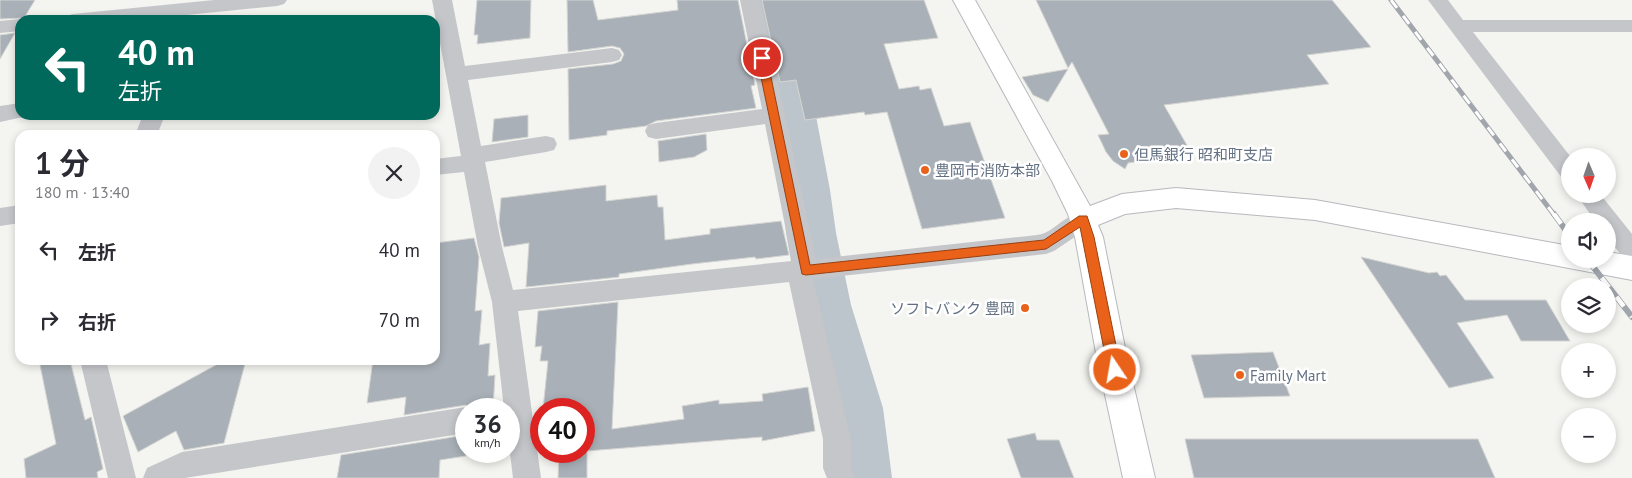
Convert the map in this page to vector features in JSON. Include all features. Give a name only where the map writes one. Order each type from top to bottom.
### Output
[{"type":"street","points":[[173,15],[193,14],[277,0]]},
{"type":"street","points":[[442,0],[490,247],[504,302],[513,398]]},
{"type":"street","points":[[750,0],[774,116],[802,271],[837,439],[837,468],[841,478]]},
{"type":"street","points":[[964,0],[1065,181],[1083,220],[1089,237],[1110,353],[1139,478]]},
{"type":"street","points":[[1438,0],[1561,160]]},
{"type":"street","points":[[0,27],[15,26]]},
{"type":"street","points":[[1459,26],[1632,26]]},
{"type":"street","points":[[456,74],[612,55]]},
{"type":"street","points":[[0,114],[15,112]]},
{"type":"street","points":[[656,131],[774,116]]},
{"type":"street","points":[[440,166],[546,144]]},
{"type":"street","points":[[504,302],[1046,244],[1083,220],[1122,204],[1176,198],[1315,210],[1561,255]]},
{"type":"street","points":[[1594,203],[1632,252]]},
{"type":"street","points":[[0,217],[15,215]]},
{"type":"street","points":[[1616,265],[1632,268]]},
{"type":"street","points":[[94,365],[122,478]]},
{"type":"street","points":[[157,478],[182,465],[455,422]]},
{"type":"street","points":[[520,442],[527,478]]},
{"type":"building","points":[[0,0],[35,0],[26,15],[15,15],[15,18],[0,19]]},
{"type":"building","points":[[477,0],[531,0],[530,38],[477,44],[478,35],[474,35]]},
{"type":"building","points":[[567,0],[593,0],[598,20],[678,10],[677,0],[738,0],[755,85],[751,86],[756,108],[656,121],[646,126],[607,131],[607,135],[569,140],[568,69],[613,64],[621,61],[624,54],[620,48],[612,46],[568,52]]},
{"type":"building","points":[[762,0],[924,0],[938,38],[884,44],[899,89],[919,86],[920,90],[931,88],[944,126],[970,122],[1005,218],[922,229],[887,112],[865,115],[864,112],[805,120],[796,80],[780,82]]},
{"type":"building","points":[[1036,0],[1332,0],[1371,47],[1307,55],[1329,84],[1164,105],[1192,154],[1128,163],[1125,169],[1113,161],[1106,152],[1098,135],[1109,134],[1072,62],[1068,68]]},
{"type":"building","points":[[15,33],[0,59],[0,35]]},
{"type":"building","points":[[1068,69],[1048,102],[1033,95],[1022,77]]},
{"type":"building","points":[[528,115],[528,137],[492,142],[494,119]]},
{"type":"building","points":[[706,134],[707,150],[694,157],[659,162],[658,141]]},
{"type":"building","points":[[606,185],[606,201],[657,195],[658,207],[663,207],[665,240],[710,234],[710,229],[781,221],[789,255],[692,264],[619,274],[619,277],[526,287],[529,243],[504,247],[499,223],[501,198]]},
{"type":"building","points":[[474,238],[479,257],[475,311],[482,310],[479,345],[490,343],[488,376],[495,375],[494,398],[455,398],[455,407],[404,415],[406,397],[367,403],[372,365],[440,365],[440,242]]},
{"type":"building","points":[[1361,257],[1429,273],[1437,272],[1440,276],[1446,275],[1465,300],[1546,300],[1561,326],[1561,333],[1565,333],[1570,341],[1521,341],[1507,315],[1457,323],[1494,378],[1449,388]]},
{"type":"building","points":[[618,302],[612,429],[684,419],[682,406],[719,400],[719,404],[763,401],[762,394],[808,387],[815,431],[762,441],[762,437],[595,450],[595,398],[544,398],[548,361],[540,361],[542,346],[535,347],[538,311]]},
{"type":"building","name":"Family Mart","points":[[1273,352],[1290,396],[1204,398],[1191,355]]},
{"type":"building","points":[[40,365],[71,365],[85,420],[91,417],[103,469],[97,472],[98,478],[26,478],[24,459],[56,444]]},
{"type":"building","points":[[216,365],[245,365],[224,443],[184,450],[176,431],[138,452],[123,416]]},
{"type":"building","points":[[1035,433],[1037,440],[1059,440],[1074,478],[1021,478],[1007,439]]},
{"type":"building","points":[[455,437],[455,458],[440,460],[439,478],[337,478],[341,455]]},
{"type":"building","points":[[1185,439],[1478,439],[1495,478],[1194,478]]},
{"type":"building","points":[[559,463],[587,463],[587,478],[558,478]]},
{"type":"waterway","points":[[774,0],[806,190],[811,233],[825,305],[854,408],[862,478]]},
{"type":"railway","points":[[1391,0],[1555,216]]},
{"type":"railway","points":[[1554,214],[1561,224]]},
{"type":"railway","points":[[1594,268],[1632,317]]},
{"type":"place","name":"但馬銀行 昭和町支店","points":[[1124,154]]},
{"type":"place","name":"豊岡市消防本部","points":[[925,170]]},
{"type":"place","name":"ソフトバンク 豊岡","points":[[1025,308]]},
{"type":"place","name":"Family Mart","points":[[1240,375]]},
{"type":"route","points":[[762,58],[806,271],[1046,244],[1083,220],[1089,237],[1110,353],[1115,370]]}]
